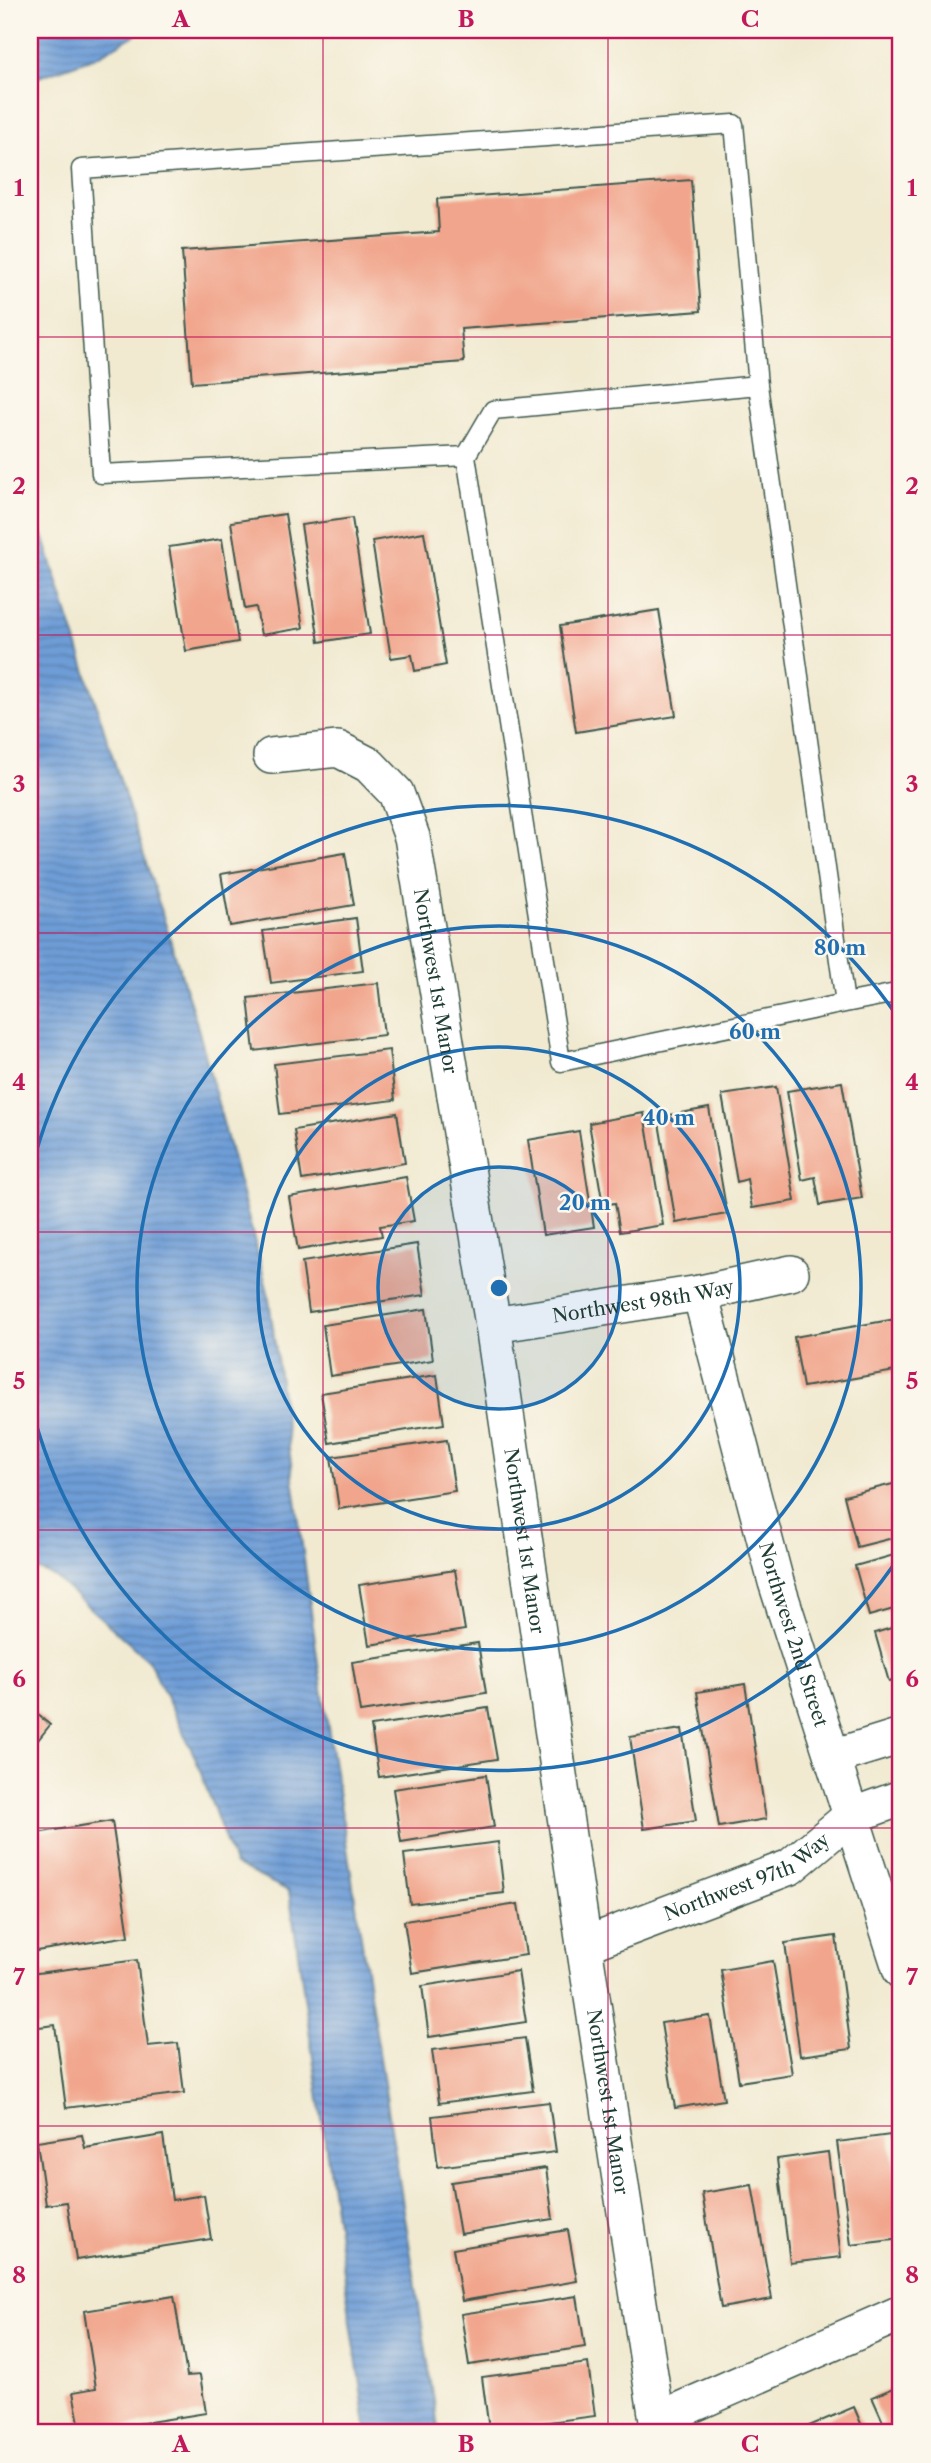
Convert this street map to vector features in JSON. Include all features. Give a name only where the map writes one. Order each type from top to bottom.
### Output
[{"type":"street","name":"Northwest 1st Manor","points":[[271,756],[338,749],[369,765],[396,793],[412,837],[493,1325],[658,2427]]},
{"type":"street","name":"Northwest 98th Way","points":[[493,1325],[700,1293],[791,1273]]},
{"type":"street","name":"Northwest 2nd Street","points":[[700,1293],[776,1582],[901,1971]]},
{"type":"street","points":[[833,1757],[901,1736]]},
{"type":"street","name":"Northwest 97th Way","points":[[584,1945],[790,1867],[851,1816],[901,1798]]},
{"type":"street","points":[[658,2427],[901,2313]]},
{"type":"lane","points":[[466,456],[101,474],[81,169],[734,124],[758,385],[845,1003]]},
{"type":"lane","points":[[758,385],[493,410],[466,456],[561,1062],[901,992]]},
{"type":"water","points":[[30,30],[135,30],[135,35],[96,57],[30,80]]},
{"type":"water","points":[[30,502],[39,523],[197,1024],[268,1292],[318,1663],[439,2433],[367,2433],[289,1891],[234,1864],[195,1757],[149,1661],[55,1577],[30,1566]]},
{"type":"building","points":[[691,180],[701,311],[461,329],[464,362],[192,383],[182,251],[439,232],[437,199]]},
{"type":"building","points":[[285,514],[303,628],[261,635],[256,607],[245,609],[231,522]]},
{"type":"building","points":[[352,518],[370,634],[319,642],[301,525]]},
{"type":"building","points":[[424,532],[446,665],[415,671],[412,655],[391,658],[372,541]]},
{"type":"building","points":[[222,539],[238,642],[186,651],[169,547]]},
{"type":"building","points":[[659,610],[676,716],[576,732],[560,626]]},
{"type":"building","points":[[345,853],[354,905],[230,926],[221,874]]},
{"type":"building","points":[[356,918],[363,971],[271,983],[263,931]]},
{"type":"building","points":[[378,983],[384,1035],[254,1051],[248,998]]},
{"type":"building","points":[[389,1050],[395,1100],[280,1114],[274,1064]]},
{"type":"building","points":[[842,1082],[862,1198],[820,1205],[815,1177],[802,1180],[787,1091]]},
{"type":"building","points":[[776,1087],[795,1201],[752,1208],[747,1179],[737,1182],[722,1095]]},
{"type":"building","points":[[709,1108],[727,1214],[676,1223],[658,1117]]},
{"type":"building","points":[[397,1113],[405,1163],[302,1180],[294,1130]]},
{"type":"building","points":[[644,1113],[663,1225],[620,1232],[615,1203],[603,1205],[589,1123]]},
{"type":"building","points":[[579,1131],[594,1227],[543,1235],[528,1140]]},
{"type":"building","points":[[406,1177],[414,1221],[380,1226],[382,1236],[298,1250],[289,1197]]},
{"type":"building","points":[[417,1244],[425,1295],[309,1312],[302,1262]]},
{"type":"building","points":[[426,1309],[433,1360],[330,1376],[323,1325]]},
{"type":"building","points":[[896,1319],[901,1370],[803,1387],[794,1337]]},
{"type":"building","points":[[437,1375],[444,1424],[329,1443],[321,1393]]},
{"type":"building","points":[[447,1440],[455,1491],[339,1509],[331,1457]]},
{"type":"building","points":[[901,1482],[901,1536],[857,1547],[844,1496]]},
{"type":"building","points":[[901,1553],[901,1607],[869,1616],[855,1566]]},
{"type":"building","points":[[455,1570],[465,1630],[369,1645],[359,1585]]},
{"type":"building","points":[[901,1625],[901,1678],[889,1682],[875,1633]]},
{"type":"building","points":[[478,1643],[486,1693],[360,1712],[352,1662]]},
{"type":"building","points":[[745,1684],[766,1819],[719,1827],[697,1692]]},
{"type":"building","points":[[30,1708],[50,1725],[30,1750]]},
{"type":"building","points":[[488,1708],[497,1759],[379,1777],[371,1726]]},
{"type":"building","points":[[682,1729],[696,1821],[644,1829],[630,1737]]},
{"type":"building","points":[[486,1775],[494,1827],[401,1842],[393,1789]]},
{"type":"building","points":[[112,1821],[129,1936],[30,1952],[30,1872],[33,1871],[30,1834]]},
{"type":"building","points":[[498,1842],[504,1893],[410,1904],[404,1854]]},
{"type":"building","points":[[518,1904],[526,1955],[412,1973],[404,1921]]},
{"type":"building","points":[[836,1936],[851,2049],[800,2056],[785,1943]]},
{"type":"building","points":[[137,1960],[148,2046],[178,2043],[184,2093],[66,2108],[55,2025],[30,2028],[30,1974]]},
{"type":"building","points":[[773,1961],[792,2074],[739,2082],[721,1970]]},
{"type":"building","points":[[518,1971],[526,2022],[429,2037],[422,1986]]},
{"type":"building","points":[[710,2016],[724,2100],[675,2108],[661,2023]]},
{"type":"building","points":[[525,2038],[533,2091],[439,2103],[432,2050]]},
{"type":"building","points":[[549,2102],[556,2152],[438,2167],[432,2116]]},
{"type":"building","points":[[82,2135],[85,2148],[163,2135],[172,2200],[204,2195],[211,2239],[76,2260],[67,2202],[46,2205],[37,2142]]},
{"type":"building","points":[[890,2135],[901,2239],[851,2245],[837,2142]]},
{"type":"building","points":[[828,2152],[841,2257],[790,2263],[777,2159]]},
{"type":"building","points":[[546,2168],[553,2219],[460,2234],[451,2182]]},
{"type":"building","points":[[752,2185],[772,2299],[721,2308],[702,2193]]},
{"type":"building","points":[[568,2230],[577,2281],[462,2301],[453,2249]]},
{"type":"building","points":[[174,2296],[187,2376],[200,2375],[206,2413],[81,2433],[73,2392],[96,2388],[84,2311]]},
{"type":"building","points":[[577,2296],[585,2347],[469,2365],[461,2314]]},
{"type":"building","points":[[588,2363],[595,2416],[489,2430],[482,2377]]},
{"type":"building","points":[[901,2385],[901,2433],[880,2433],[877,2428],[884,2424],[872,2397]]},
{"type":"building","points":[[854,2407],[865,2433],[812,2433],[809,2426]]}]
